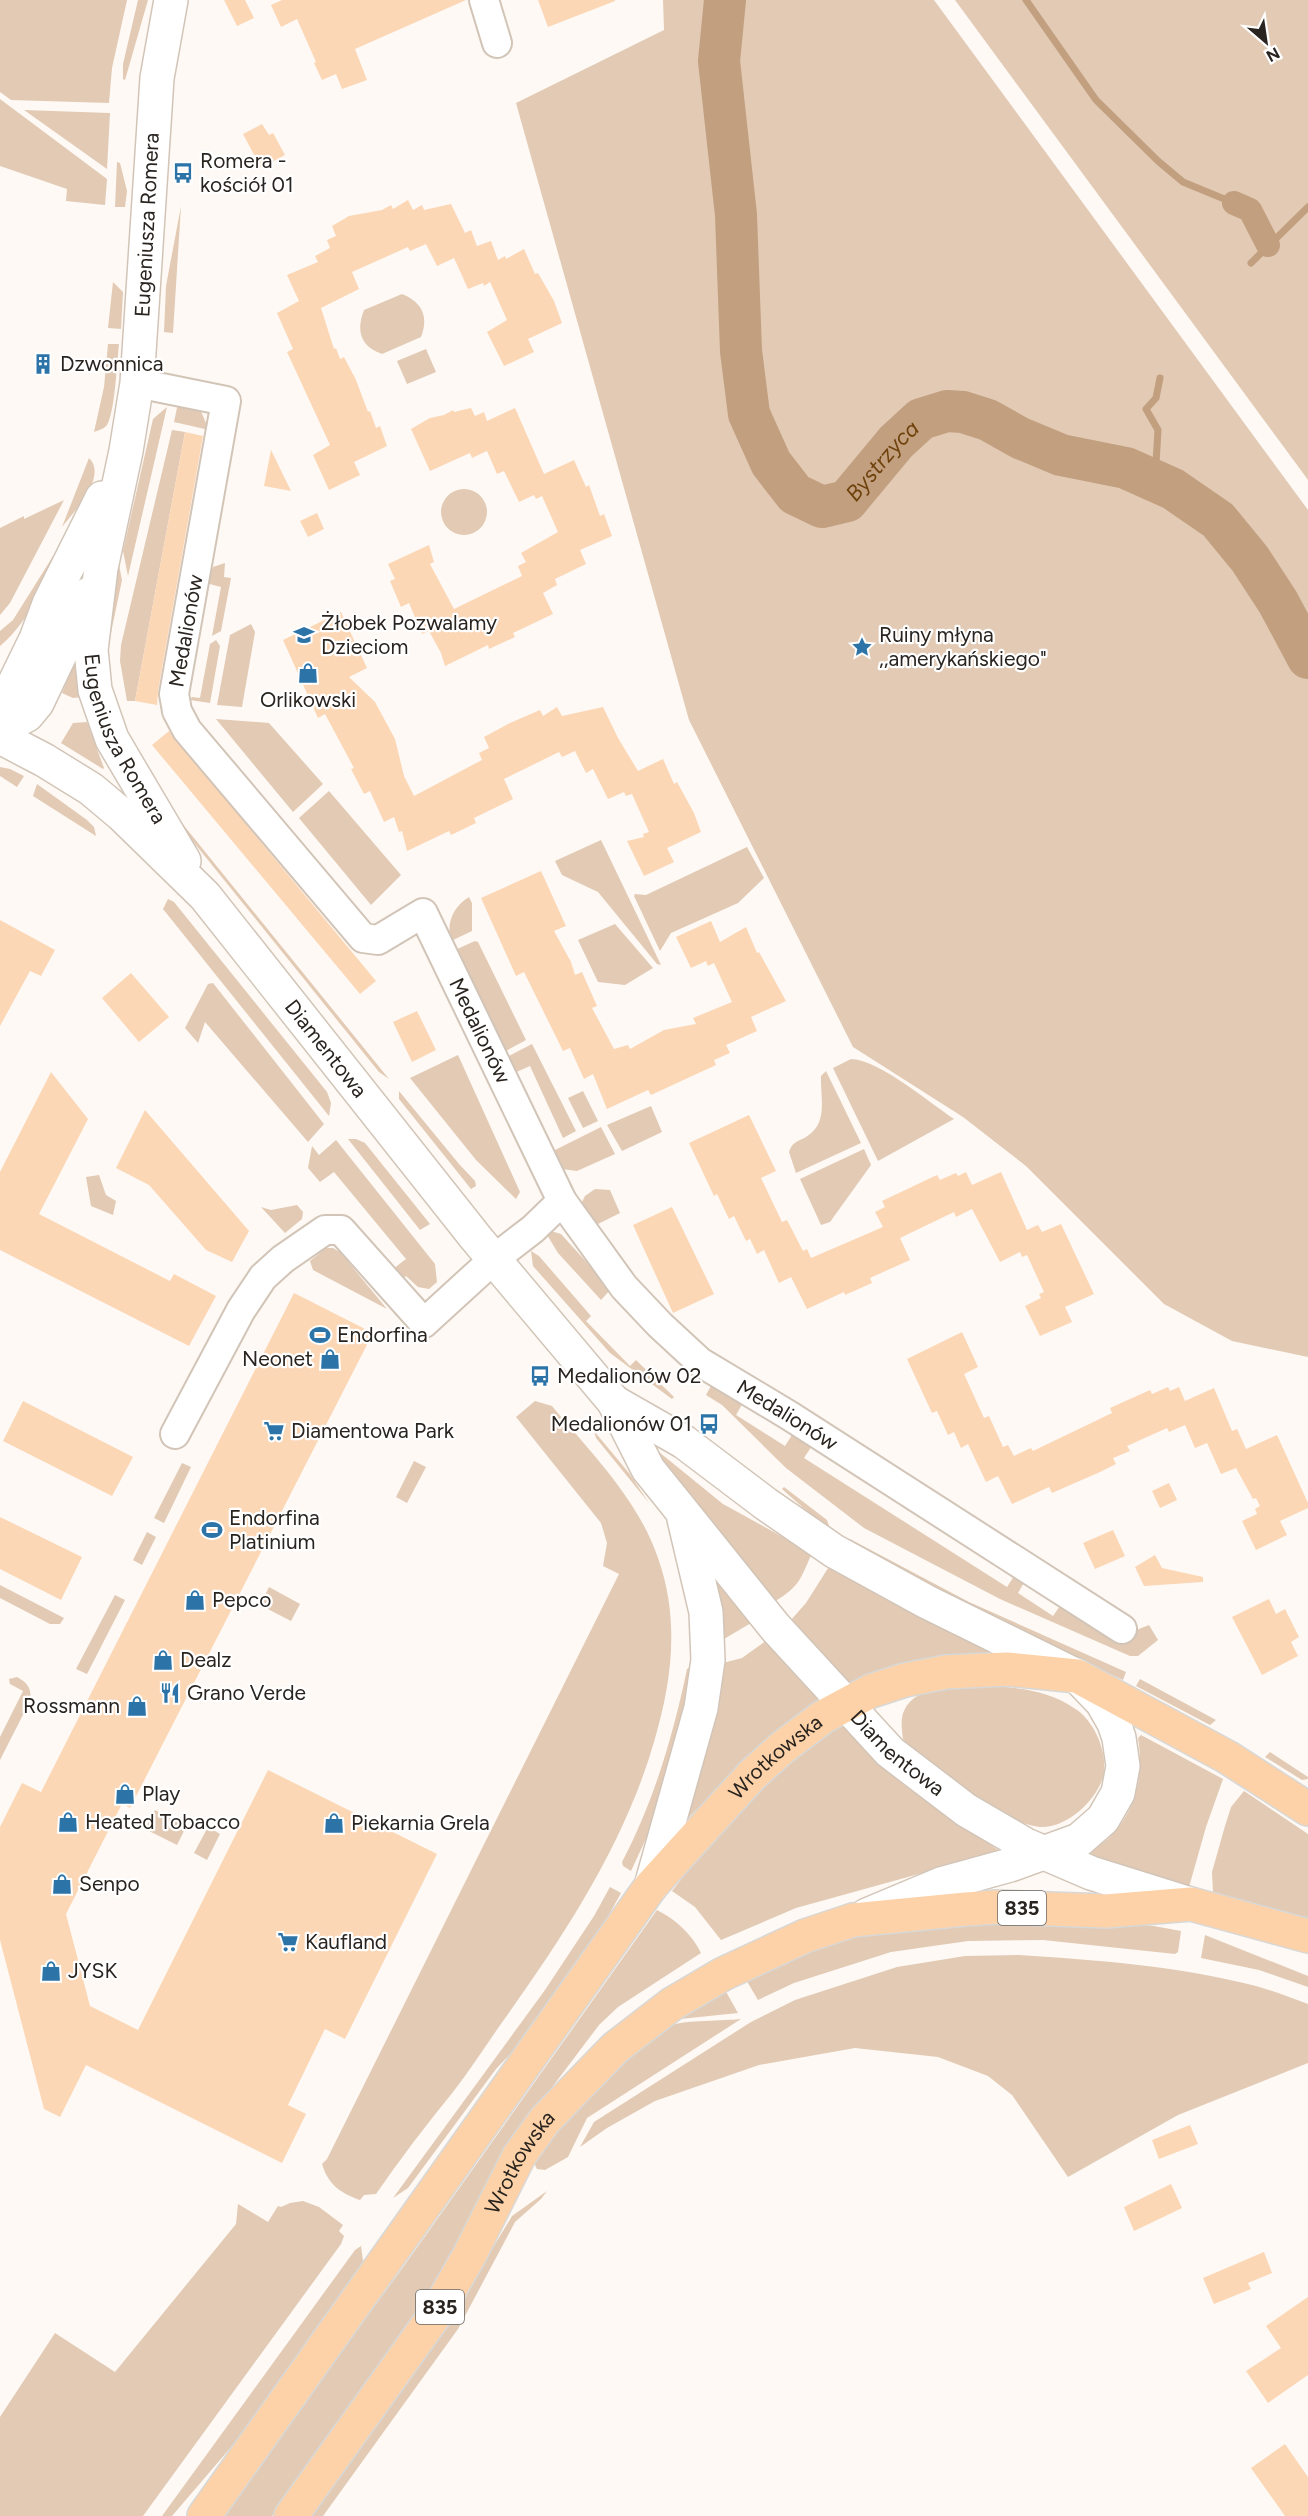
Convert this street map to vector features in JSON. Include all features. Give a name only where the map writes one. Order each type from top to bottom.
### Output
[{"type":"main road","name":"Wrotkowska","points":[[204,2516],[651,1886],[752,1775],[808,1727],[844,1704],[889,1685],[946,1672],[986,1669],[1077,1676]]},
{"type":"main road","name":"Diamentowa","points":[[1077,1676],[1227,1757],[1308,1809]]},
{"type":"main road","name":"Diamentowa","points":[[1191,1904],[1308,1936]]},
{"type":"main road","name":"835","points":[[853,1920],[996,1907],[1106,1911],[1191,1904]]},
{"type":"main road","name":"Wrotkowska","points":[[291,2516],[437,2312],[470,2256],[519,2156],[545,2120],[573,2089],[615,2048],[692,1992],[768,1952],[805,1936],[853,1920]]},
{"type":"street","name":"Eugeniusza Romera","points":[[171,0],[157,78],[137,383],[126,451],[101,568],[91,650],[93,679],[101,712],[111,739],[204,896]]},
{"type":"street","points":[[484,0],[497,43]]},
{"type":"street","name":"Medalionów","points":[[137,383],[226,401],[174,694],[177,711],[187,730],[363,938],[378,940],[423,913],[562,1201],[624,1287],[700,1362],[790,1416],[1122,1629]]},
{"type":"street","name":"Eugeniusza Romera","points":[[0,713],[36,639],[49,604],[126,451]]},
{"type":"street","name":"Eugeniusza Romera","points":[[0,729],[27,715],[37,703],[101,568]]},
{"type":"street","name":"Eugeniusza Romera","points":[[0,657],[13,649],[49,604]]},
{"type":"street","name":"Diamentowa","points":[[0,737],[44,760],[91,789],[122,815],[204,896],[494,1259],[614,1402],[648,1469],[682,1512],[776,1627],[890,1752],[927,1783],[984,1822],[1044,1853],[1111,1880],[1191,1904]]},
{"type":"street","points":[[176,1434],[241,1310],[263,1277],[283,1259],[325,1230],[341,1230],[424,1323],[494,1259],[533,1230],[562,1201]]},
{"type":"street","name":"Diamentowa","points":[[614,1402],[684,1442],[766,1504],[834,1551],[927,1602],[1077,1676]]},
{"type":"street","name":"Wrotkowska","points":[[651,1886],[701,1708],[708,1660],[706,1612],[682,1512]]},
{"type":"street","points":[[853,1920],[941,1884],[1044,1853],[1079,1839],[1103,1819],[1114,1803],[1122,1780],[1122,1752],[1114,1723],[1102,1702],[1077,1676]]},
{"type":"shaded area","points":[[0,0],[127,0],[112,68],[109,103],[11,100],[0,92]]},
{"type":"shaded area","points":[[138,0],[148,0],[125,80],[123,79],[123,64]]},
{"type":"shaded area","points":[[663,0],[934,0],[1308,510],[1308,1357],[1232,1341],[1164,1304],[1026,1166],[963,1117],[853,1047],[689,720],[516,103],[664,30]]},
{"type":"shaded area","points":[[955,0],[1308,0],[1308,480],[1300,469]]},
{"type":"shaded area","points":[[0,99],[107,179],[105,205],[66,201],[67,189],[0,166]]},
{"type":"shaded area","points":[[24,110],[110,113],[107,169]]},
{"type":"shaded area","points":[[117,162],[120,163],[127,191],[125,207],[115,207]]},
{"type":"shaded area","points":[[181,206],[173,333],[164,332],[166,286]]},
{"type":"shaded area","points":[[113,282],[123,292],[121,329],[108,328]]},
{"type":"shaded area","points":[[402,294],[415,301],[422,311],[424,323],[421,337],[382,354],[369,347],[362,337],[360,325],[364,310]]},
{"type":"shaded area","points":[[108,344],[119,344],[114,398],[107,425],[94,432],[104,387]]},
{"type":"shaded area","points":[[426,349],[436,372],[407,384],[397,361]]},
{"type":"shaded area","points":[[178,403],[200,409],[209,430],[174,422]]},
{"type":"shaded area","points":[[167,407],[128,576],[123,551],[153,419]]},
{"type":"shaded area","points":[[172,430],[185,432],[135,701],[127,701],[120,661],[121,645]]},
{"type":"shaded area","points":[[89,458],[94,466],[92,484],[81,503],[62,527]]},
{"type":"shaded area","points":[[464,489],[480,496],[487,512],[480,528],[464,535],[448,528],[441,512],[448,496]]},
{"type":"shaded area","points":[[64,500],[10,603],[0,615],[0,528]]},
{"type":"shaded area","points":[[75,521],[34,604],[0,646],[0,631],[13,620]]},
{"type":"shaded area","points":[[225,563],[224,577],[231,578],[221,631],[212,636],[221,587],[206,583],[213,567]]},
{"type":"shaded area","points":[[119,565],[122,580],[108,647],[112,690],[102,674],[104,627]]},
{"type":"shaded area","points":[[251,624],[255,632],[242,707],[217,705],[230,635]]},
{"type":"shaded area","points":[[216,640],[220,646],[210,703],[190,700],[192,697],[200,698],[210,644]]},
{"type":"shaded area","points":[[75,665],[82,697],[73,698],[62,693]]},
{"type":"shaded area","points":[[216,719],[269,723],[323,784],[293,812]]},
{"type":"shaded area","points":[[87,722],[103,769],[61,743],[73,723]]},
{"type":"shaded area","points":[[0,767],[24,776],[17,787],[0,776]]},
{"type":"shaded area","points":[[143,775],[389,1079],[379,1072],[145,782]]},
{"type":"shaded area","points":[[37,784],[87,820],[94,827],[96,836],[33,796]]},
{"type":"shaded area","points":[[329,791],[401,875],[371,905],[299,818]]},
{"type":"shaded area","points":[[601,840],[661,965],[657,964],[598,892],[562,875],[555,861]]},
{"type":"shaded area","points":[[747,847],[764,878],[738,903],[671,933],[660,951],[635,894],[646,895]]},
{"type":"shaded area","points":[[469,897],[472,903],[472,931],[451,941],[449,928],[452,916],[463,901]]},
{"type":"shaded area","points":[[168,899],[174,902],[327,1092],[331,1103],[329,1116],[163,909]]},
{"type":"shaded area","points":[[615,924],[653,968],[625,985],[598,982],[578,940]]},
{"type":"shaded area","points":[[475,941],[478,942],[526,1040],[504,1052],[455,950]]},
{"type":"shaded area","points":[[213,983],[324,1124],[308,1142],[205,1022],[198,1043],[185,1028],[208,984]]},
{"type":"shaded area","points":[[532,1044],[576,1131],[563,1138],[530,1066],[514,1073],[507,1057]]},
{"type":"shaded area","points":[[458,1055],[520,1192],[516,1199],[476,1160],[410,1078]]},
{"type":"shaded area","points":[[851,1059],[875,1066],[889,1074],[954,1119],[878,1161],[833,1068]]},
{"type":"shaded area","points":[[826,1071],[861,1143],[796,1173],[789,1152],[793,1144],[806,1137],[818,1125],[822,1110],[821,1076]]},
{"type":"shaded area","points":[[399,1091],[475,1181],[476,1186],[471,1189],[399,1099]]},
{"type":"shaded area","points":[[583,1091],[598,1121],[583,1128],[568,1098]]},
{"type":"shaded area","points":[[651,1106],[662,1132],[622,1151],[607,1125]]},
{"type":"shaded area","points":[[601,1127],[615,1154],[577,1171],[562,1169],[551,1152]]},
{"type":"shaded area","points":[[348,1139],[356,1139],[365,1143],[430,1224],[420,1230]]},
{"type":"shaded area","points":[[336,1140],[435,1264],[437,1282],[429,1289],[418,1287],[406,1276],[401,1280],[393,1269],[406,1259],[334,1172],[320,1182],[308,1168],[312,1146],[319,1155]]},
{"type":"shaded area","points":[[864,1149],[871,1165],[830,1222],[821,1225],[800,1179]]},
{"type":"shaded area","points":[[99,1175],[106,1195],[116,1201],[113,1215],[91,1206],[86,1177]]},
{"type":"shaded area","points":[[595,1189],[610,1190],[620,1213],[590,1228],[580,1206],[585,1196]]},
{"type":"shaded area","points":[[297,1205],[303,1212],[302,1219],[285,1233],[261,1207],[271,1210]]},
{"type":"shaded area","points":[[551,1231],[561,1234],[611,1289],[601,1300],[558,1253],[546,1233]]},
{"type":"shaded area","points":[[326,1248],[333,1248],[340,1252],[387,1309],[313,1270],[310,1261]]},
{"type":"shaded area","points":[[531,1251],[539,1256],[591,1316],[586,1321],[630,1366],[636,1360],[674,1397],[672,1399],[610,1353],[533,1266]]},
{"type":"shaded area","points":[[713,1382],[744,1401],[736,1415],[785,1446],[794,1432],[813,1444],[804,1458],[1007,1587],[1016,1573],[1026,1579],[1018,1593],[1053,1616],[1062,1603],[1119,1637],[1149,1625],[1158,1640],[1138,1656],[1130,1656],[1000,1599],[864,1528],[786,1468],[722,1405],[706,1395]]},
{"type":"shaded area","points":[[535,1401],[552,1406],[612,1478],[638,1516],[658,1558],[665,1581],[671,1627],[669,1673],[660,1719],[641,1780],[626,1817],[609,1853],[570,1922],[460,2083],[413,2142],[376,2194],[364,2195],[360,2200],[336,2187],[322,2164],[327,2159],[619,1574],[603,1566],[607,1543],[601,1523],[516,1417]]},
{"type":"shaded area","points":[[594,1431],[629,1473],[649,1503],[596,1438]]},
{"type":"shaded area","points":[[638,1435],[723,1504],[812,1553],[802,1576],[794,1587],[774,1602]]},
{"type":"shaded area","points":[[414,1461],[426,1467],[407,1503],[396,1497]]},
{"type":"shaded area","points":[[182,1463],[191,1467],[164,1523],[154,1518]]},
{"type":"shaded area","points":[[784,1487],[827,1520],[829,1526],[826,1528],[782,1489]]},
{"type":"shaded area","points":[[147,1532],[156,1537],[142,1565],[133,1560]]},
{"type":"shaded area","points":[[850,1539],[969,1602],[1126,1672],[1123,1680],[970,1607],[847,1543]]},
{"type":"shaded area","points":[[830,1565],[993,1651],[992,1654],[937,1659],[850,1684],[790,1621],[806,1603]]},
{"type":"shaded area","points":[[716,1581],[751,1623],[724,1639]]},
{"type":"shaded area","points":[[0,1585],[64,1618],[60,1624],[50,1624],[0,1598]]},
{"type":"shaded area","points":[[269,1587],[300,1604],[291,1621],[260,1605]]},
{"type":"shaded area","points":[[115,1595],[125,1600],[87,1674],[76,1669]]},
{"type":"shaded area","points":[[767,1640],[819,1699],[818,1702],[778,1729],[687,1819],[685,1815],[723,1663],[742,1658]]},
{"type":"shaded area","points":[[698,1665],[664,1800],[631,1871],[623,1866],[622,1862],[653,1792],[669,1743],[687,1669]]},
{"type":"shaded area","points":[[17,1677],[28,1687],[30,1701],[0,1760],[0,1737],[23,1691],[10,1684],[9,1679]]},
{"type":"shaded area","points":[[1140,1679],[1216,1720],[1210,1725],[1136,1686]]},
{"type":"shaded area","points":[[986,1685],[1033,1691],[1055,1698],[1077,1710],[1090,1723],[1103,1752],[1104,1771],[1093,1796],[1071,1817],[1053,1826],[1044,1827],[1029,1825],[1010,1818],[948,1779],[903,1739],[904,1711],[918,1695],[940,1688]]},
{"type":"shaded area","points":[[840,1724],[883,1767],[909,1789],[998,1852],[796,1908],[721,1940],[695,1907],[672,1891],[716,1835],[790,1759]]},
{"type":"shaded area","points":[[1141,1735],[1223,1779],[1206,1827],[1189,1887],[1090,1855],[1110,1837],[1127,1815],[1139,1778],[1138,1738]]},
{"type":"shaded area","points":[[1270,1752],[1308,1779],[1302,1780],[1265,1757]]},
{"type":"shaded area","points":[[1244,1791],[1308,1834],[1308,1920],[1213,1893],[1212,1872],[1225,1826],[1231,1807]]},
{"type":"shaded area","points":[[155,1810],[186,1827],[177,1845],[145,1829]]},
{"type":"shaded area","points":[[208,1827],[220,1834],[207,1860],[194,1853]]},
{"type":"shaded area","points":[[610,1887],[621,1893],[590,1949],[540,2023],[496,2069],[408,2188],[393,2198],[545,1990],[594,1916]]},
{"type":"shaded area","points":[[657,1910],[682,1928],[701,1953],[618,2007],[599,2025],[553,2086],[504,2158],[435,2286],[272,2516],[221,2516],[401,2270]]},
{"type":"shaded area","points":[[1089,1919],[1181,1931],[1178,1952],[1175,1954],[1043,1940],[968,1941],[891,1952],[794,1983],[758,2000],[745,1978],[836,1941],[903,1925]]},
{"type":"shaded area","points":[[1205,1935],[1308,1976],[1308,1987],[1259,1970],[1201,1958]]},
{"type":"shaded area","points":[[1019,1955],[1108,1962],[1198,1973],[1276,1992],[1308,2004],[1308,2063],[1178,2115],[1068,2177],[1012,2095],[988,2076],[938,2057],[855,2048],[759,2065],[655,2101],[607,2128],[580,2147],[594,2122],[751,2022],[795,2000],[897,1967],[965,1956]]},
{"type":"shaded area","points":[[725,1990],[738,2013],[680,2019]]},
{"type":"shaded area","points":[[741,2019],[587,2118],[568,2157],[545,2170],[537,2169],[535,2165],[542,2151],[575,2111],[619,2066],[658,2032],[678,2023]]},
{"type":"shaded area","points":[[547,2191],[515,2222],[458,2329],[323,2516],[311,2516],[453,2314],[512,2216]]},
{"type":"shaded area","points":[[303,2201],[319,2207],[343,2225],[339,2231],[344,2236],[341,2244],[143,2516],[0,2516],[0,2417],[55,2333],[115,2372],[236,2224],[238,2204],[268,2222],[278,2206]]},
{"type":"shaded area","points":[[361,2246],[362,2269],[250,2425],[172,2516],[162,2516],[355,2250]]},
{"type":"building","points":[[224,0],[245,0],[254,18],[237,26]]},
{"type":"building","points":[[282,0],[466,0],[355,49],[367,80],[342,89],[336,74],[322,80],[297,19],[281,27],[271,5]]},
{"type":"building","points":[[538,0],[615,0],[615,1],[548,27]]},
{"type":"building","points":[[262,124],[269,135],[273,133],[285,155],[261,168],[243,134]]},
{"type":"building","points":[[408,200],[413,210],[422,205],[424,210],[451,204],[465,233],[471,230],[477,246],[491,241],[498,260],[505,256],[506,259],[524,249],[535,274],[538,273],[554,301],[562,323],[528,339],[534,352],[504,366],[487,332],[507,320],[490,282],[484,286],[483,283],[468,289],[454,258],[437,266],[426,244],[410,251],[408,247],[352,272],[359,289],[321,308],[334,349],[336,348],[340,359],[344,357],[376,428],[380,426],[387,446],[354,462],[360,475],[329,490],[313,455],[330,445],[287,352],[293,349],[277,313],[299,301],[287,275],[318,262],[315,256],[330,248],[327,240],[336,236],[332,226],[349,216],[382,210],[391,205],[393,209]]},
{"type":"building","points":[[471,408],[475,416],[484,412],[487,421],[515,408],[544,474],[574,460],[586,487],[589,485],[600,516],[604,514],[612,536],[580,550],[586,564],[555,579],[557,585],[543,593],[553,614],[513,633],[515,637],[489,649],[488,645],[445,666],[429,631],[422,634],[409,603],[401,607],[390,581],[395,579],[388,564],[429,545],[434,562],[430,564],[454,609],[522,576],[518,566],[526,562],[521,553],[558,532],[542,496],[536,499],[534,495],[519,502],[504,471],[497,474],[487,451],[472,458],[470,453],[430,471],[411,429],[430,418],[453,410],[454,412]]},
{"type":"building","points":[[185,432],[203,436],[157,705],[135,701]]},
{"type":"building","points":[[271,450],[291,491],[264,486]]},
{"type":"building","points":[[317,513],[324,529],[308,537],[300,521]]},
{"type":"building","points":[[341,612],[367,668],[349,677],[375,702],[395,739],[404,776],[414,796],[482,760],[479,753],[489,748],[484,737],[510,723],[540,710],[543,716],[557,707],[562,716],[603,707],[638,771],[663,759],[674,784],[677,782],[694,813],[701,832],[667,848],[674,862],[644,876],[627,841],[644,837],[643,834],[649,832],[632,794],[626,796],[624,792],[608,799],[593,769],[586,773],[575,751],[562,757],[559,752],[504,779],[513,799],[474,818],[476,823],[451,835],[449,831],[407,851],[402,831],[399,832],[394,817],[384,822],[370,791],[364,794],[351,769],[354,768],[325,714],[318,718],[283,640]]},
{"type":"building","points":[[169,731],[376,981],[360,994],[152,745]]},
{"type":"building","points":[[541,871],[566,926],[554,931],[571,962],[575,975],[582,972],[597,1006],[592,1008],[614,1049],[628,1045],[630,1049],[664,1030],[696,1024],[693,1018],[732,1002],[714,963],[708,966],[706,961],[691,968],[676,937],[711,921],[720,942],[746,927],[757,953],[759,952],[786,1001],[751,1017],[757,1031],[726,1045],[730,1053],[714,1060],[716,1065],[651,1095],[648,1090],[607,1109],[593,1074],[584,1079],[570,1048],[563,1051],[524,972],[516,976],[481,898]]},
{"type":"building","points":[[0,920],[55,950],[41,976],[30,971],[0,1026]]},
{"type":"building","points":[[131,973],[169,1017],[139,1042],[102,998]]},
{"type":"building","points":[[417,1011],[436,1050],[412,1062],[393,1022]]},
{"type":"building","points":[[51,1072],[88,1119],[39,1214],[170,1281],[174,1274],[216,1296],[189,1346],[0,1250],[0,1172]]},
{"type":"building","points":[[145,1110],[249,1231],[232,1262],[206,1250],[149,1185],[116,1168]]},
{"type":"building","points":[[749,1115],[776,1171],[761,1178],[782,1222],[787,1220],[803,1251],[807,1249],[811,1258],[883,1227],[875,1212],[885,1207],[882,1201],[937,1175],[940,1180],[956,1173],[958,1176],[966,1172],[972,1185],[1001,1172],[1027,1230],[1038,1225],[1042,1232],[1061,1224],[1094,1294],[1065,1307],[1072,1322],[1040,1336],[1025,1306],[1041,1298],[1039,1294],[1044,1292],[1027,1255],[1022,1257],[1020,1252],[1000,1262],[972,1209],[956,1217],[954,1212],[900,1238],[910,1260],[870,1278],[872,1283],[845,1295],[844,1292],[807,1309],[791,1277],[779,1283],[764,1250],[757,1254],[750,1239],[746,1241],[734,1216],[729,1219],[717,1194],[714,1196],[689,1143]]},
{"type":"building","points":[[672,1207],[714,1294],[673,1313],[633,1225]]},
{"type":"building","points":[[294,1293],[373,1333],[130,1808],[122,1804],[66,1914],[90,2006],[138,2030],[268,1770],[437,1854],[345,2039],[325,2029],[288,2105],[306,2114],[282,2163],[86,2065],[60,2117],[44,2109],[0,1940],[0,1827],[22,1783],[41,1792]]},
{"type":"building","points":[[962,1332],[978,1367],[964,1374],[984,1418],[989,1416],[1003,1447],[1008,1445],[1014,1456],[1031,1448],[1033,1451],[1112,1413],[1110,1408],[1150,1390],[1152,1394],[1168,1387],[1170,1391],[1179,1387],[1185,1401],[1214,1388],[1232,1431],[1237,1429],[1246,1449],[1277,1435],[1308,1503],[1308,1508],[1280,1521],[1287,1535],[1256,1550],[1242,1521],[1257,1514],[1255,1509],[1260,1506],[1256,1498],[1253,1499],[1236,1468],[1221,1474],[1207,1443],[1195,1448],[1185,1425],[1169,1432],[1167,1428],[1127,1446],[1130,1451],[1113,1458],[1116,1464],[1100,1472],[1052,1493],[1049,1487],[1012,1504],[998,1476],[986,1482],[968,1444],[961,1448],[954,1432],[948,1435],[937,1411],[932,1413],[907,1359]]},
{"type":"building","points":[[23,1401],[133,1457],[112,1496],[3,1441]]},
{"type":"building","points":[[1169,1483],[1177,1500],[1160,1508],[1152,1491]]},
{"type":"building","points":[[0,1517],[82,1557],[61,1600],[0,1569]]},
{"type":"building","points":[[1113,1530],[1125,1556],[1095,1569],[1083,1543]]},
{"type":"building","points":[[1155,1555],[1162,1568],[1203,1577],[1203,1582],[1144,1586],[1135,1567]]},
{"type":"building","points":[[1269,1599],[1276,1614],[1285,1609],[1299,1637],[1291,1642],[1298,1656],[1262,1675],[1232,1617]]},
{"type":"building","points":[[1190,2125],[1198,2144],[1159,2159],[1152,2140]]},
{"type":"building","points":[[1171,2184],[1182,2208],[1134,2231],[1124,2207]]},
{"type":"building","points":[[1264,2252],[1272,2273],[1248,2283],[1251,2289],[1214,2304],[1203,2278]]},
{"type":"building","points":[[1308,2297],[1308,2375],[1268,2403],[1246,2371],[1281,2348],[1266,2326]]},
{"type":"building","points":[[1285,2444],[1308,2477],[1308,2516],[1285,2516],[1251,2468]]},
{"type":"waterway","name":"Bystrzyca","points":[[725,0],[719,61],[736,215],[741,351],[749,414],[771,463],[795,494],[822,507],[847,501],[896,442],[921,419],[947,411],[963,412],[988,420],[1020,438],[1061,455],[1126,468],[1173,489],[1218,520],[1250,559],[1278,602],[1308,658]]},
{"type":"waterway","points":[[1026,0],[1096,100],[1158,161],[1183,182],[1234,203]]},
{"type":"waterway","points":[[1234,203],[1250,210],[1268,245]]},
{"type":"waterway","points":[[1251,263],[1308,207]]},
{"type":"waterway","points":[[1155,481],[1158,430],[1146,409],[1156,398],[1160,378]]},
{"type":"place","name":"Romera - kościół 01","points":[[183,173]]},
{"type":"place","name":"Dzwonnica","points":[[43,364]]},
{"type":"place","name":"Żłobek Pozwalamy Dzieciom","points":[[304,635]]},
{"type":"place","name":"Ruiny młyna ,,amerykańskiego\"","points":[[862,647]]},
{"type":"place","name":"Orlikowski","points":[[308,673]]},
{"type":"place","name":"Endorfina","points":[[320,1335]]},
{"type":"place","name":"Neonet","points":[[330,1359]]},
{"type":"place","name":"Medalionów 02","points":[[540,1376]]},
{"type":"place","name":"Medalionów 01","points":[[709,1424]]},
{"type":"place","name":"Diamentowa Park","points":[[274,1431]]},
{"type":"place","name":"Endorfina Platinium","points":[[212,1530]]},
{"type":"place","name":"Pepco","points":[[195,1600]]},
{"type":"place","name":"Dealz","points":[[163,1660]]},
{"type":"place","name":"Grano Verde","points":[[170,1693]]},
{"type":"place","name":"Rossmann","points":[[137,1706]]},
{"type":"place","name":"Play","points":[[125,1794]]},
{"type":"place","name":"Heated Tobacco","points":[[68,1822]]},
{"type":"place","name":"Piekarnia Grela","points":[[334,1823]]},
{"type":"place","name":"Senpo","points":[[62,1884]]},
{"type":"place","name":"Kaufland","points":[[288,1942]]},
{"type":"place","name":"JYSK","points":[[51,1971]]}]
